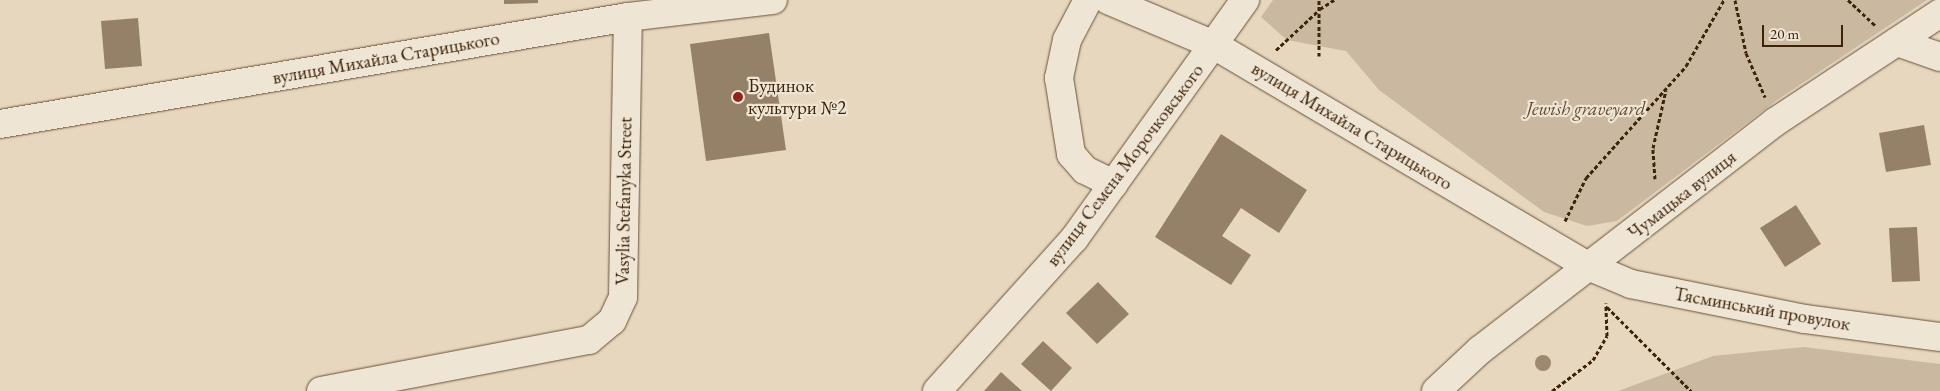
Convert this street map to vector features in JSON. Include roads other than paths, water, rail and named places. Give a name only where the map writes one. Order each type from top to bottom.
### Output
[{"type":"street","name":"вулиця Михайла Старицького","points":[[0,124],[628,16],[773,0]]},
{"type":"street","points":[[1088,0],[1067,40],[1059,78],[1070,154],[1085,170],[1114,184]]},
{"type":"street","name":"вулиця Михайла Старицького","points":[[1108,0],[1214,45],[1588,266]]},
{"type":"street","name":"вулиця Семена Морочковського","points":[[937,391],[1074,239],[1245,0]]},
{"type":"street","name":"Чумацька вулиця","points":[[1436,391],[1480,350],[1775,122],[1940,13]]},
{"type":"street","name":"Vasylia Stefanyka Street","points":[[321,391],[589,340],[612,321],[622,297],[628,16]]},
{"type":"street","points":[[1896,42],[1940,57]]},
{"type":"street","name":"Тясминський провулок","points":[[1588,266],[1631,284],[1805,319],[1940,337]]},
{"type":"place","name":"Будинок культури №2","points":[[738,97]]},
{"type":"park label","name":"Jewish graveyard","points":[[1586,109]]}]
